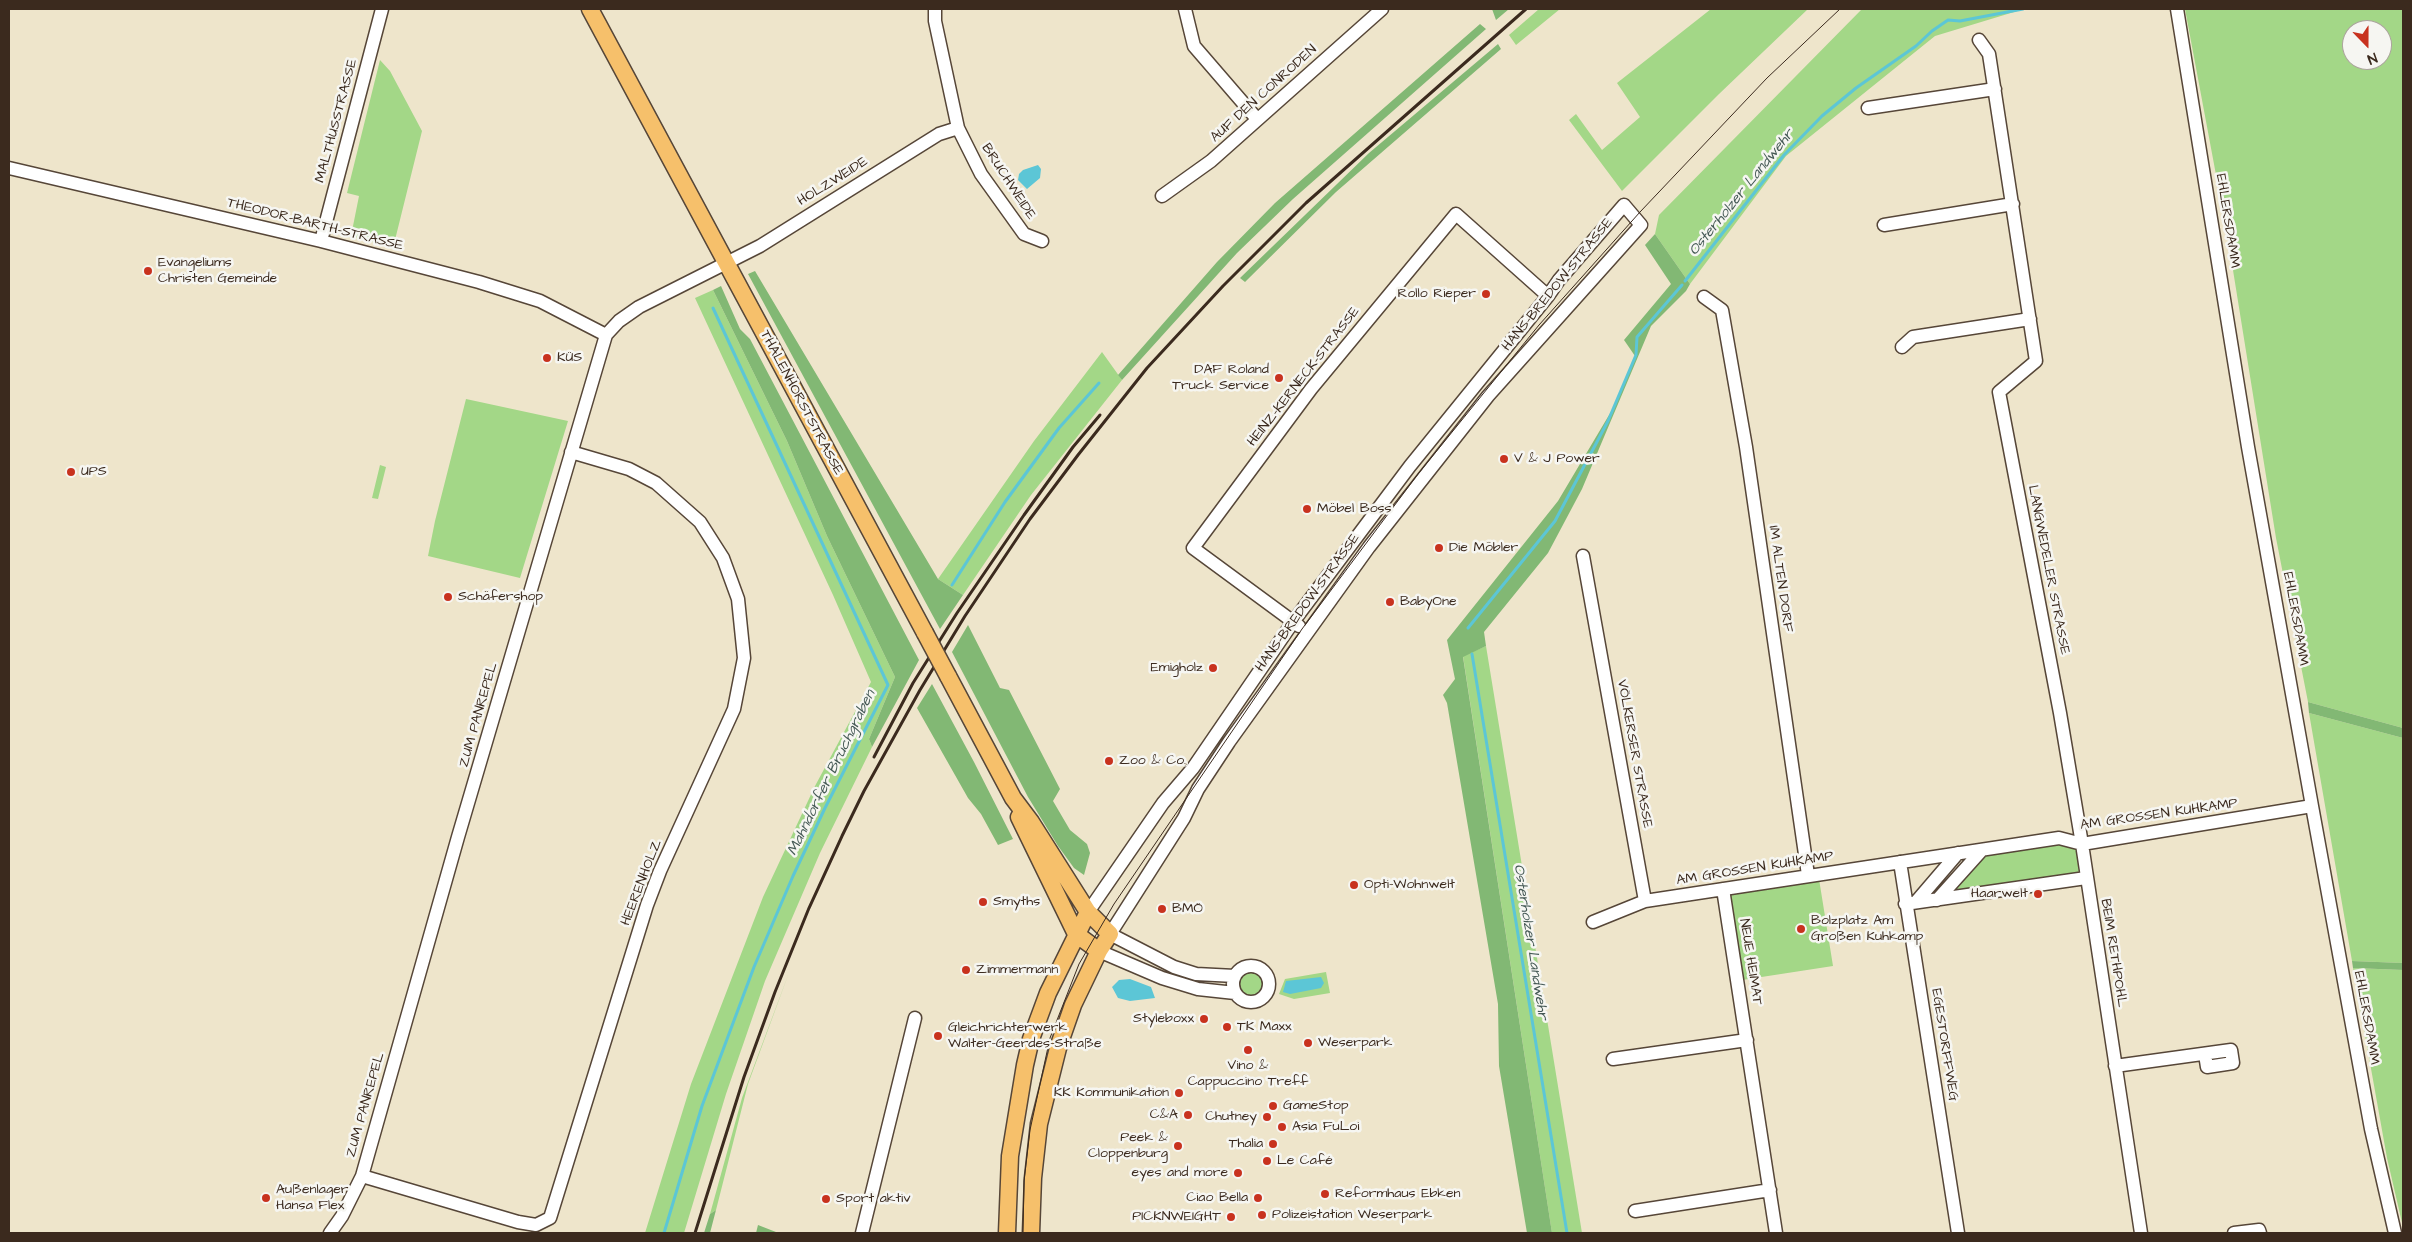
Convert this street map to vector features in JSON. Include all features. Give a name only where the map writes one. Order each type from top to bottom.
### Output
[{"type":"main road","name":"THALENHORSTSTRASSE","points":[[590,9],[1013,798],[1031,822],[1088,912],[1110,934]]},
{"type":"main road","name":"THALENHORSTSTRASSE","points":[[1013,798],[1022,826],[1076,934]]},
{"type":"main road","name":"HANS-BREDOW-STRASSE","points":[[1007,1233],[1010,1156],[1031,1039],[1048,993],[1088,912]]},
{"type":"main road","points":[[1076,934],[1099,951]]},
{"type":"main road","name":"HANS-BREDOW-STRASSE","points":[[1031,1233],[1033,1178],[1039,1124],[1058,1048],[1074,1005],[1099,951],[1110,934]]},
{"type":"street","name":"MALTHUSSTRASSE","points":[[321,242],[382,9]]},
{"type":"street","name":"BRUCHWEIDE","points":[[935,9],[935,21],[958,128],[981,174],[1024,234],[1042,241]]},
{"type":"street","points":[[1184,9],[1194,46],[1256,119]]},
{"type":"street","name":"AUF DEN CONRODEN","points":[[1162,196],[1211,161],[1382,9]]},
{"type":"street","name":"EHLERSDAMM","points":[[2177,9],[2248,447],[2371,1129],[2395,1233]]},
{"type":"street","name":"LANGWEDELER STRASSE","points":[[1979,40],[1989,54],[2036,361],[1999,392],[2058,704],[2082,844]]},
{"type":"street","points":[[1868,108],[1995,89]]},
{"type":"street","name":"HOLZWEIDE","points":[[726,264],[760,246],[939,134],[958,128]]},
{"type":"street","name":"THEODOR-BARTH-STRASSE","points":[[9,168],[321,242],[479,282],[540,302],[606,335]]},
{"type":"street","points":[[1884,224],[2013,204]]},
{"type":"street","name":"HANS-BREDOW-STRASSE","points":[[1088,912],[1163,803],[1193,768],[1292,622],[1410,466],[1582,252],[1624,205],[1641,225],[1562,310],[1488,396],[1369,548],[1307,632],[1198,789],[1184,818],[1110,934]]},
{"type":"street","name":"HEINZ-KERNECK-STRASSE","points":[[1307,632],[1193,548],[1311,390],[1456,214],[1548,296]]},
{"type":"street","name":"ZUM PANREPEL","points":[[330,1233],[342,1216],[362,1176],[606,335],[619,321],[639,307],[726,264]]},
{"type":"street","name":"IM ALTEN DORF","points":[[1704,297],[1722,310],[1746,447],[1808,875]]},
{"type":"street","points":[[1902,347],[1913,337],[2030,319]]},
{"type":"street","name":"HEERENHOLZ","points":[[362,1176],[518,1222],[536,1225],[550,1218],[647,906],[660,871],[734,710],[744,658],[738,599],[723,558],[700,522],[656,483],[630,469],[571,452]]},
{"type":"street","name":"VÖLKERSER STRASSE","points":[[1584,556],[1645,901]]},
{"type":"street","name":"AM GROSSEN KUHKAMP","points":[[1645,901],[2058,838],[2082,844],[2312,806]]},
{"type":"street","name":"BEIM RETHPOHL","points":[[2082,844],[2141,1233]]},
{"type":"street","points":[[1937,900],[1982,850]]},
{"type":"street","points":[[1911,903],[1958,853]]},
{"type":"street","name":"EGESTORFFWEG","points":[[1900,862],[1911,903],[1958,1233]]},
{"type":"street","points":[[1911,903],[2086,878]]},
{"type":"street","name":"NEUE HEIMAT","points":[[1723,888],[1776,1233]]},
{"type":"street","points":[[1593,922],[1645,901]]},
{"type":"street","points":[[1110,934],[1174,967],[1196,974],[1235,976]]},
{"type":"street","points":[[1099,951],[1162,978],[1198,989],[1235,993],[1245,1001],[1258,1001],[1266,994],[1269,984],[1266,974],[1254,966],[1244,968],[1235,976],[1233,984],[1235,993]]},
{"type":"street","points":[[862,1233],[914,1018]]},
{"type":"street","points":[[1614,1059],[1746,1040]]},
{"type":"street","points":[[2115,1066],[2205,1054]]},
{"type":"street","points":[[1634,1211],[1770,1190]]},
{"type":"street","points":[[2234,1233],[2259,1230],[2260,1233]]},
{"type":"green space","points":[[1492,9],[1509,9],[1496,20]]},
{"type":"green space","points":[[1539,9],[1560,9],[1516,45],[1509,35]]},
{"type":"green space","points":[[1711,9],[1808,9],[1622,191],[1569,120],[1576,114],[1602,150],[1640,117],[1617,83]]},
{"type":"green space","points":[[1862,9],[2024,9],[1935,36],[1786,156],[1690,284],[1655,234],[1659,215]]},
{"type":"green space","points":[[2185,9],[2403,9],[2403,728],[2308,702],[2276,538],[2228,239]]},
{"type":"green space","points":[[1480,24],[1486,29],[1293,199],[1237,253],[1122,380],[1118,375],[1217,262],[1275,203]]},
{"type":"green space","points":[[1498,44],[1501,49],[1336,192],[1245,282],[1240,278],[1369,153]]},
{"type":"green space","points":[[380,60],[390,71],[422,131],[393,248],[351,236],[359,196],[347,193]]},
{"type":"green space","points":[[1655,234],[1690,284],[1686,291],[1651,326],[1582,489],[1548,553],[1484,632],[1486,646],[1463,657],[1552,1233],[1527,1233],[1499,1066],[1498,1004],[1447,703],[1443,695],[1455,679],[1447,640],[1558,501],[1612,410],[1635,356],[1624,340],[1671,284],[1645,245]]},
{"type":"green space","points":[[755,271],[938,579],[963,595],[940,629],[748,274]]},
{"type":"green space","points":[[721,286],[740,329],[750,339],[919,660],[872,747],[869,739],[895,677],[827,536],[787,441],[713,290]]},
{"type":"green space","points":[[713,290],[787,441],[827,536],[895,677],[869,739],[872,747],[820,853],[765,981],[726,1094],[684,1233],[645,1233],[691,1084],[763,897],[815,786],[871,682],[833,595],[695,298]]},
{"type":"green space","points":[[1102,352],[1122,380],[1031,495],[963,595],[938,579],[1034,441]]},
{"type":"green space","points":[[466,399],[568,421],[520,578],[428,556]]},
{"type":"green space","points":[[380,465],[386,467],[378,499],[372,498]]},
{"type":"green space","points":[[968,625],[1000,688],[1009,690],[1060,789],[1053,801],[1070,830],[1087,844],[1090,853],[1084,875],[1074,868],[1058,846],[1028,797],[952,652]]},
{"type":"green space","points":[[1486,646],[1582,1233],[1552,1233],[1463,656]]},
{"type":"green space","points":[[932,684],[1013,839],[998,845],[981,814],[968,798],[917,708]]},
{"type":"green space","points":[[2308,702],[2403,728],[2403,738],[2309,713]]},
{"type":"green space","points":[[2309,713],[2403,738],[2403,963],[2352,961]]},
{"type":"green space","points":[[2063,843],[2076,848],[2079,871],[2075,875],[1948,894],[1984,855]]},
{"type":"green space","points":[[1819,879],[1833,966],[1742,980],[1729,893]]},
{"type":"green space","points":[[2352,961],[2403,963],[2403,970],[2353,968]]},
{"type":"green space","points":[[2353,968],[2403,970],[2403,1227],[2387,1158]]},
{"type":"green space","points":[[790,970],[748,1084],[716,1210],[710,1214],[742,1098]]},
{"type":"green space","points":[[1251,971],[1260,975],[1264,984],[1260,993],[1251,997],[1242,993],[1238,984],[1242,975]]},
{"type":"green space","points":[[1326,972],[1330,993],[1294,999],[1279,994],[1285,979]]},
{"type":"green space","points":[[716,1210],[710,1233],[704,1233],[710,1214]]},
{"type":"green space","points":[[758,1225],[776,1232],[776,1233],[756,1233]]},
{"type":"water","points":[[1038,165],[1041,169],[1040,178],[1027,189],[1018,180],[1019,174],[1023,170]]},
{"type":"water","points":[[1321,977],[1324,983],[1321,988],[1290,994],[1283,992],[1286,981]]},
{"type":"water","points":[[1130,979],[1151,987],[1155,998],[1130,1001],[1118,998],[1112,987],[1119,980]]},
{"type":"waterway","name":"Osterholzer Landwehr","points":[[1685,281],[1784,155],[1822,116],[1856,88],[1916,46],[1932,31],[1948,20],[1960,21],[2023,9]]},
{"type":"waterway","name":"Osterholzer Landwehr","points":[[1468,628],[1555,521],[1608,421],[1636,355],[1637,337],[1682,285]]},
{"type":"waterway","name":"Mahndorfer Bruchgraben","points":[[664,1233],[702,1106],[754,967],[825,808],[888,685],[713,308]]},
{"type":"waterway","points":[[952,585],[1005,502],[1059,428],[1099,383]]},
{"type":"waterway","name":"Osterholzer Landwehr","points":[[1472,654],[1567,1233]]},
{"type":"tram line","points":[[1023,1233],[1024,1181],[1030,1130],[1050,1038],[1079,964],[1114,904],[1302,629],[1418,474],[1539,325],[1640,212],[1767,78],[1840,9]]},
{"type":"railway","points":[[695,1233],[744,1077],[775,992],[809,908],[842,836],[864,791],[920,690],[965,616],[1030,519],[1147,368],[1223,286],[1306,203],[1526,9]]},
{"type":"railway","points":[[874,757],[913,683],[957,613],[1073,447],[1100,415]]},
{"type":"place","name":"Evangeliums Christen Gemeinde","points":[[148,271]]},
{"type":"place","name":"Rollo Rieper","points":[[1486,294]]},
{"type":"place","name":"KÜS","points":[[547,358]]},
{"type":"place","name":"DAF Roland Truck Service","points":[[1279,378]]},
{"type":"place","name":"V & J Power","points":[[1504,459]]},
{"type":"place","name":"UPS","points":[[71,472]]},
{"type":"place","name":"Möbel Boss","points":[[1307,509]]},
{"type":"place","name":"Die Möbler","points":[[1439,548]]},
{"type":"place","name":"Schäfershop","points":[[448,597]]},
{"type":"place","name":"BabyOne","points":[[1390,602]]},
{"type":"place","name":"Emigholz","points":[[1213,668]]},
{"type":"place","name":"Zoo & Co.","points":[[1109,761]]},
{"type":"place","name":"Opti-Wohnwelt","points":[[1354,885]]},
{"type":"place","name":"Haarwelt","points":[[2038,894]]},
{"type":"place","name":"Smyths","points":[[983,902]]},
{"type":"place","name":"BMÖ","points":[[1162,909]]},
{"type":"place","name":"Bolzplatz Am Großen Kuhkamp","points":[[1801,929]]},
{"type":"place","name":"Zimmermann","points":[[966,970]]},
{"type":"place","name":"Styleboxx","points":[[1204,1019]]},
{"type":"place","name":"TK Maxx","points":[[1227,1027]]},
{"type":"place","name":"Gleichrichterwerk Walter-Geerdes-Straße","points":[[938,1036]]},
{"type":"place","name":"Weserpark","points":[[1308,1043]]},
{"type":"place","name":"Vino & Cappuccino Treff","points":[[1248,1050]]},
{"type":"place","name":"KK Kommunikation","points":[[1179,1093]]},
{"type":"place","name":"GameStop","points":[[1273,1106]]},
{"type":"place","name":"C&A","points":[[1188,1115]]},
{"type":"place","name":"Chutney","points":[[1267,1117]]},
{"type":"place","name":"Asia FuLoi","points":[[1282,1127]]},
{"type":"place","name":"Thalia","points":[[1273,1144]]},
{"type":"place","name":"Peek & Cloppenburg","points":[[1178,1146]]},
{"type":"place","name":"Le Café","points":[[1267,1161]]},
{"type":"place","name":"eyes and more","points":[[1238,1173]]},
{"type":"place","name":"Reformhaus Ebken","points":[[1325,1194]]},
{"type":"place","name":"Außenlager Hansa Flex","points":[[266,1198]]},
{"type":"place","name":"Ciao Bella","points":[[1258,1198]]},
{"type":"place","name":"Sport aktiv","points":[[826,1199]]},
{"type":"place","name":"Polizeistation Weserpark","points":[[1262,1215]]},
{"type":"place","name":"PICKNWEIGHT","points":[[1231,1217]]}]
